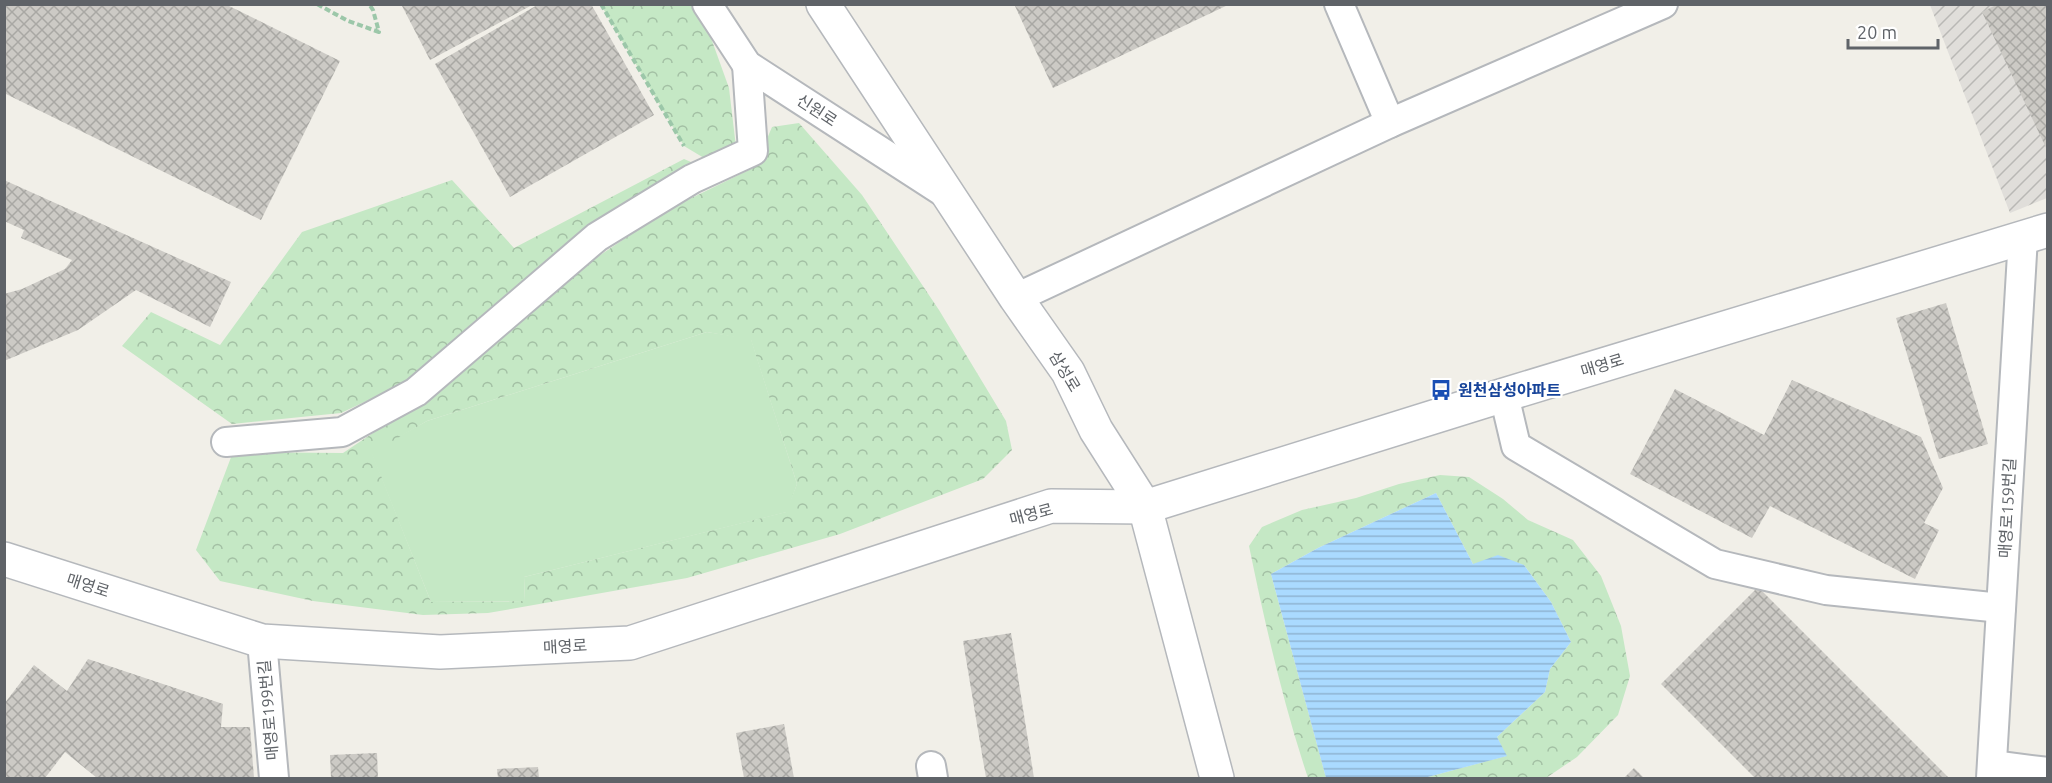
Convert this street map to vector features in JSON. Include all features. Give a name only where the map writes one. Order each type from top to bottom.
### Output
[{"type":"street","name":"신원로","points":[[707,4],[747,65],[947,194]]},
{"type":"street","name":"삼성로","points":[[823,4],[1016,298],[1068,372],[1096,430],[1145,507],[1217,778]]},
{"type":"street","points":[[1339,4],[1390,123]]},
{"type":"street","points":[[1016,298],[1390,123],[1663,4]]},
{"type":"street","points":[[226,442],[342,432],[416,392],[597,237],[692,179],[753,151],[747,65]]},
{"type":"street","name":"매영로","points":[[4,559],[262,641],[440,652],[630,644],[1051,506],[1145,507],[2035,233]]},
{"type":"street","name":"매영로159번길","points":[[1991,772],[2001,608],[2035,233]]},
{"type":"street","points":[[1504,395],[1516,446],[1714,564],[1826,590],[2001,608]]},
{"type":"street","name":"매영로199번길","points":[[262,641],[274,778]]},
{"type":"street","points":[[1991,772],[2048,772]]},
{"type":"path","points":[[317,4],[348,21],[379,32],[369,4]]},
{"type":"path","points":[[601,4],[684,146]]},
{"type":"shaded area","points":[[1930,5],[2047,5],[2047,198],[2010,213]]},
{"type":"green space","points":[[601,5],[697,5],[729,88],[736,147],[719,167],[684,146]]},
{"type":"green space","points":[[799,123],[862,195],[939,310],[1006,421],[1012,450],[983,479],[840,534],[687,578],[488,613],[423,615],[313,601],[220,581],[196,550],[233,452],[343,453],[445,385],[590,262],[667,210],[755,167],[772,127]],"holes":[[[707,332],[751,340],[797,484],[786,512],[524,577],[525,601],[431,602],[372,453],[427,421]]]},
{"type":"green space","points":[[684,159],[698,165],[413,379],[341,413],[232,424],[122,346],[151,312],[220,345],[302,232],[452,180],[514,248]]},
{"type":"green space","points":[[707,332],[751,339],[797,484],[787,512],[524,577],[525,601],[431,602],[371,452],[427,421]]},
{"type":"green space","points":[[1440,475],[1469,477],[1503,499],[1528,520],[1573,540],[1601,576],[1621,626],[1630,676],[1618,715],[1577,757],[1546,778],[1424,778],[1506,756],[1497,737],[1545,692],[1550,669],[1571,642],[1551,602],[1524,565],[1473,564],[1436,493],[1318,548],[1271,574],[1326,778],[1308,778],[1275,663],[1249,546],[1262,527],[1302,510]]},
{"type":"water","points":[[1436,493],[1473,564],[1498,555],[1524,565],[1551,602],[1571,642],[1550,669],[1545,692],[1497,737],[1507,756],[1424,778],[1326,778],[1271,574],[1318,548]]},
{"type":"building","points":[[4,4],[225,4],[340,61],[261,220],[4,93]]},
{"type":"building","points":[[401,4],[534,4],[430,60]]},
{"type":"building","points":[[539,4],[591,4],[654,115],[510,197],[435,64]]},
{"type":"building","points":[[1014,4],[1230,4],[1053,88]]},
{"type":"building","points":[[1998,4],[2048,4],[2048,152],[1982,12]]},
{"type":"building","points":[[4,180],[231,282],[210,327],[136,290],[78,330],[4,361],[4,294],[22,289],[65,269],[72,260],[21,238],[24,230],[4,221]]},
{"type":"building","points":[[1946,303],[1988,444],[1939,459],[1896,318]]},
{"type":"building","points":[[1792,380],[1921,437],[1943,488],[1924,523],[1939,530],[1915,579],[1770,506],[1752,538],[1630,474],[1675,389],[1764,435]]},
{"type":"building","points":[[1758,587],[1949,778],[1755,778],[1661,684]]},
{"type":"building","points":[[1011,633],[1034,778],[986,778],[963,641]]},
{"type":"building","points":[[88,659],[223,704],[221,727],[250,727],[254,778],[97,778],[65,752],[45,778],[4,778],[4,704],[34,665],[67,691]]},
{"type":"building","points":[[784,724],[794,778],[744,778],[736,733]]},
{"type":"building","points":[[377,753],[378,778],[331,778],[330,755]]},
{"type":"building","points":[[538,767],[539,778],[498,778],[497,769]]},
{"type":"building","points":[[1634,768],[1644,778],[1624,778]]},
{"type":"place","name":"원천삼성아파트","points":[[1441,390]]}]
